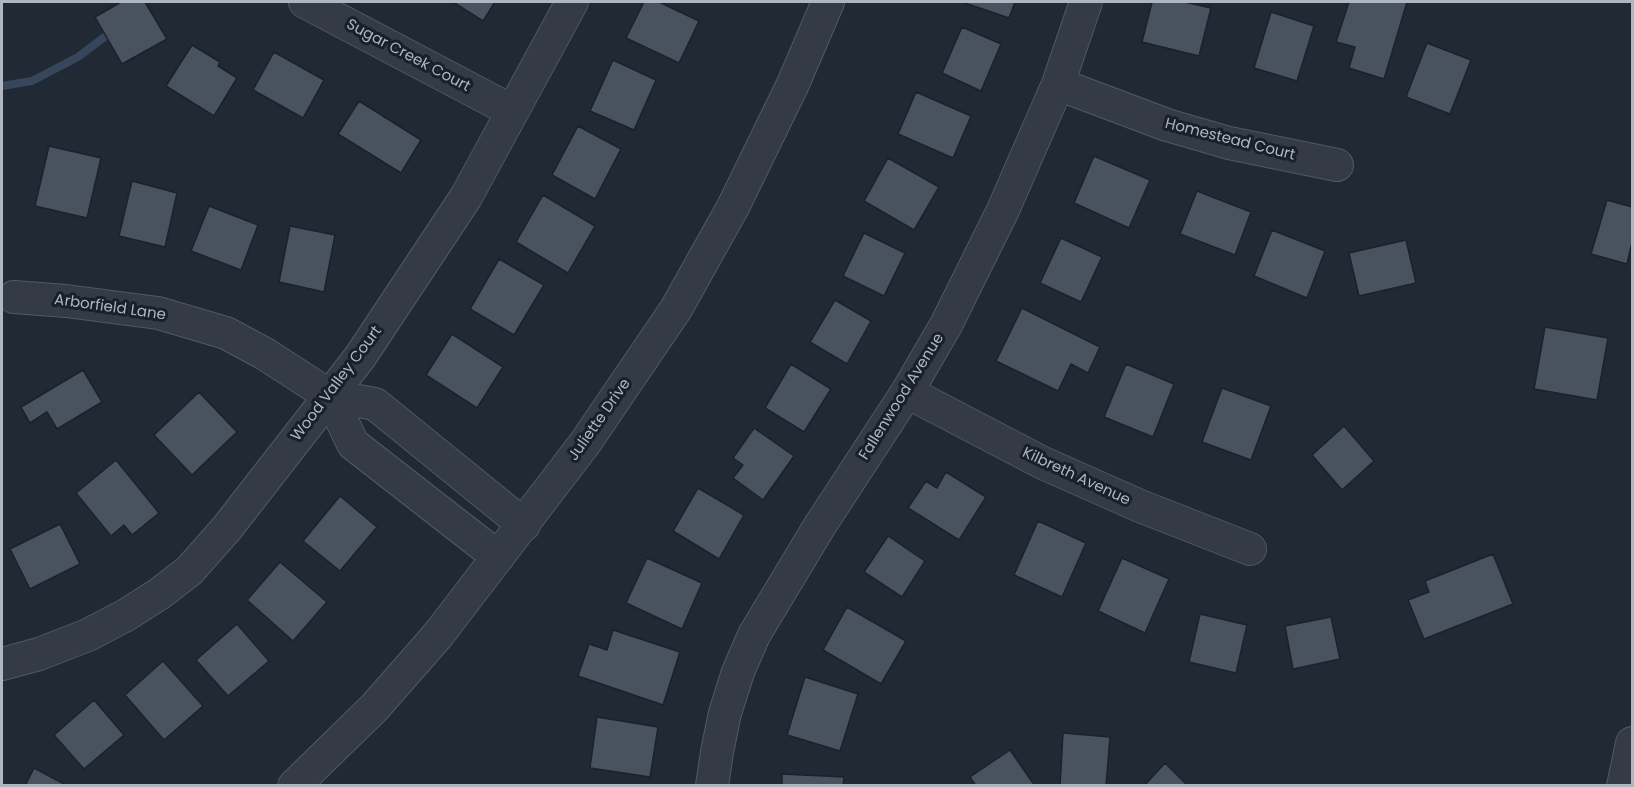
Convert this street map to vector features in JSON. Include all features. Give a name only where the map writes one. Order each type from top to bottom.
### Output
[{"type":"street","name":"Sugar Creek Court","points":[[305,2],[512,111]]},
{"type":"street","name":"Wood Valley Court","points":[[2,664],[39,654],[88,635],[126,615],[189,571],[227,528],[360,357],[466,197],[572,2]]},
{"type":"street","name":"Juliette Drive","points":[[294,786],[374,708],[438,635],[585,443],[676,309],[733,207],[793,84],[828,2]]},
{"type":"street","name":"Fallenwood Avenue","points":[[712,786],[725,713],[738,672],[754,635],[819,527],[907,392],[946,325],[998,220],[1058,84],[1086,2]]},
{"type":"street","name":"Homestead Court","points":[[1058,84],[1167,126],[1228,143],[1336,165]]},
{"type":"street","name":"Arborfield Lane","points":[[14,297],[158,313],[226,333],[265,354],[330,396],[375,404],[524,525]]},
{"type":"street","name":"Kilbreth Avenue","points":[[907,392],[1043,463],[1140,506],[1250,549]]},
{"type":"street","points":[[330,396],[353,444],[498,557]]},
{"type":"street","points":[[1623,786],[1632,743]]},
{"type":"building","points":[[121,2],[145,2],[167,39],[122,64],[95,17]]},
{"type":"building","points":[[453,2],[495,2],[483,21]]},
{"type":"building","points":[[644,2],[659,2],[699,21],[679,63],[626,38]]},
{"type":"building","points":[[962,2],[1015,2],[1009,18]]},
{"type":"building","points":[[1152,2],[1185,2],[1211,8],[1199,56],[1142,42]]},
{"type":"building","points":[[1349,2],[1407,2],[1384,79],[1349,68],[1355,47],[1336,42]]},
{"type":"building","points":[[1271,12],[1314,26],[1297,81],[1254,68]]},
{"type":"building","points":[[962,27],[1001,44],[981,91],[942,73]]},
{"type":"building","points":[[1427,43],[1471,60],[1450,114],[1406,97]]},
{"type":"building","points":[[192,45],[220,62],[218,66],[237,78],[214,116],[166,86]]},
{"type":"building","points":[[274,52],[324,80],[303,118],[253,90]]},
{"type":"building","points":[[613,60],[656,80],[634,130],[590,111]]},
{"type":"building","points":[[916,92],[971,116],[953,158],[898,134]]},
{"type":"building","points":[[359,101],[421,140],[401,173],[338,134]]},
{"type":"building","points":[[578,126],[621,149],[595,199],[552,175]]},
{"type":"building","points":[[49,146],[101,158],[87,218],[35,206]]},
{"type":"building","points":[[1094,156],[1150,180],[1129,228],[1074,203]]},
{"type":"building","points":[[888,158],[939,187],[914,230],[864,201]]},
{"type":"building","points":[[132,181],[177,193],[165,247],[119,236]]},
{"type":"building","points":[[1197,191],[1251,212],[1235,255],[1180,234]]},
{"type":"building","points":[[543,195],[595,226],[568,273],[516,242]]},
{"type":"building","points":[[1607,200],[1632,207],[1632,242],[1627,264],[1591,254]]},
{"type":"building","points":[[209,206],[258,225],[241,270],[191,251]]},
{"type":"building","points":[[290,226],[335,235],[324,292],[279,282]]},
{"type":"building","points":[[1272,230],[1325,251],[1307,298],[1254,276]]},
{"type":"building","points":[[864,233],[905,253],[884,296],[843,276]]},
{"type":"building","points":[[1061,238],[1102,257],[1081,302],[1040,283]]},
{"type":"building","points":[[1406,240],[1416,283],[1359,296],[1349,253]]},
{"type":"building","points":[[499,259],[544,285],[514,335],[470,309]]},
{"type":"building","points":[[835,300],[871,321],[847,364],[810,342]]},
{"type":"building","points":[[1022,308],[1100,347],[1088,373],[1071,364],[1058,391],[996,361]]},
{"type":"building","points":[[1545,327],[1608,338],[1597,400],[1534,389]]},
{"type":"building","points":[[452,334],[503,367],[477,408],[426,375]]},
{"type":"building","points":[[791,364],[831,389],[804,432],[765,408]]},
{"type":"building","points":[[1126,364],[1174,384],[1153,437],[1104,417]]},
{"type":"building","points":[[83,370],[102,402],[57,429],[47,412],[30,423],[21,407]]},
{"type":"building","points":[[1222,388],[1271,406],[1251,460],[1202,442]]},
{"type":"building","points":[[199,392],[237,432],[192,475],[154,435]]},
{"type":"building","points":[[1344,426],[1374,461],[1342,490],[1312,455]]},
{"type":"building","points":[[754,428],[794,456],[763,500],[733,478],[743,465],[733,458]]},
{"type":"building","points":[[116,460],[159,513],[132,535],[124,525],[111,536],[76,493]]},
{"type":"building","points":[[946,472],[986,497],[959,540],[908,508],[926,481],[937,488]]},
{"type":"building","points":[[698,488],[744,515],[719,559],[673,531]]},
{"type":"building","points":[[340,496],[377,527],[340,571],[303,541]]},
{"type":"building","points":[[1038,521],[1086,543],[1062,597],[1014,575]]},
{"type":"building","points":[[60,524],[80,564],[30,589],[10,549]]},
{"type":"building","points":[[888,536],[925,561],[902,597],[864,572]]},
{"type":"building","points":[[1493,554],[1513,604],[1424,639],[1408,600],[1429,592],[1425,581]]},
{"type":"building","points":[[647,558],[702,583],[682,629],[626,603]]},
{"type":"building","points":[[1122,558],[1169,579],[1145,633],[1098,611]]},
{"type":"building","points":[[280,562],[327,602],[293,641],[247,600]]},
{"type":"building","points":[[847,607],[906,641],[881,684],[823,650]]},
{"type":"building","points":[[1200,614],[1247,625],[1236,673],[1189,662]]},
{"type":"building","points":[[1331,617],[1340,659],[1293,669],[1285,626]]},
{"type":"building","points":[[237,624],[269,661],[228,696],[196,660]]},
{"type":"building","points":[[613,630],[680,652],[663,705],[578,676],[589,644],[607,650]]},
{"type":"building","points":[[163,661],[203,706],[164,740],[125,695]]},
{"type":"building","points":[[805,677],[858,694],[840,751],[787,735]]},
{"type":"building","points":[[94,700],[124,735],[84,769],[54,735]]},
{"type":"building","points":[[597,717],[658,727],[650,777],[590,768]]},
{"type":"building","points":[[1063,733],[1110,737],[1106,786],[1060,786]]},
{"type":"building","points":[[1010,750],[1035,786],[976,786],[970,777]]},
{"type":"building","points":[[1165,763],[1188,786],[1144,786]]},
{"type":"building","points":[[34,768],[68,786],[25,786]]},
{"type":"building","points":[[782,774],[844,777],[843,786],[782,786]]},
{"type":"waterway","points":[[2,86],[32,81],[78,57],[115,29]]}]
